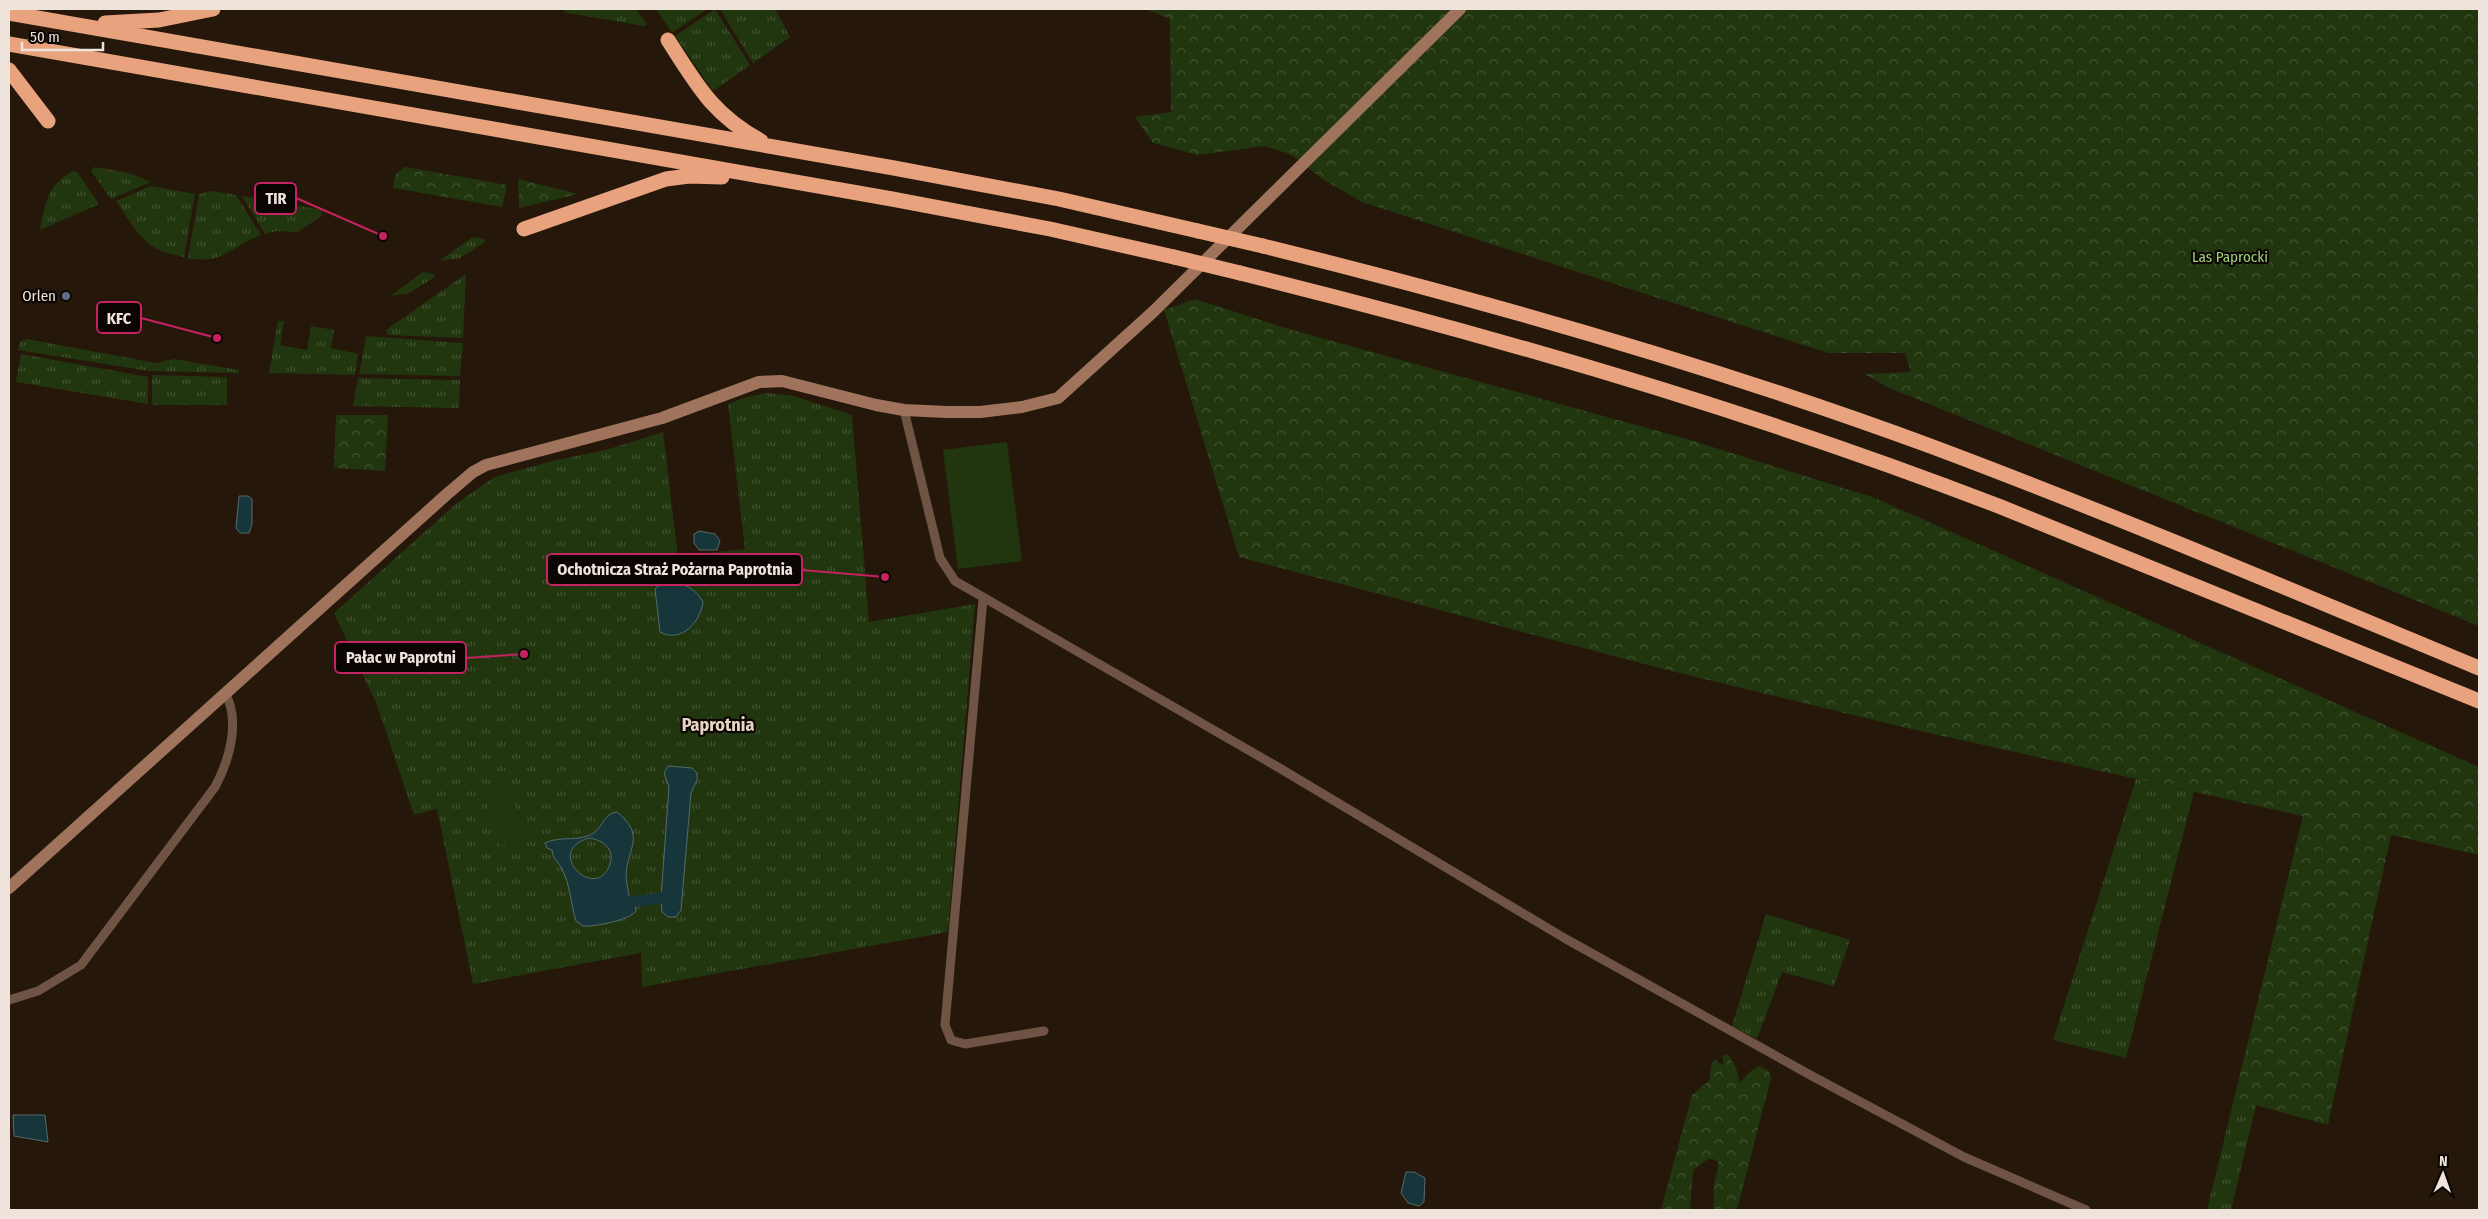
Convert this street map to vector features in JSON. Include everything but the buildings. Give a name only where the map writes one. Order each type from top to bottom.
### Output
[{"type":"highway","points":[[76,25],[159,20],[213,9]]},
{"type":"highway","points":[[9,13],[994,186],[1263,246],[1534,317],[1691,365],[1838,414],[2006,476],[2479,668]]},
{"type":"highway","points":[[668,40],[701,92],[712,105],[735,127],[771,146]]},
{"type":"highway","points":[[9,44],[776,178],[991,218],[1174,257],[1498,340],[1674,391],[1984,501],[2479,702]]},
{"type":"highway","points":[[9,70],[48,120]]},
{"type":"highway","points":[[524,229],[666,179],[689,176],[776,178]]},
{"type":"street","points":[[9,888],[473,472],[486,465],[662,418],[759,382],[782,381],[795,383],[846,398],[904,410],[980,412],[1022,407],[1058,398],[1154,311],[1460,9]]},
{"type":"street","points":[[904,410],[940,558],[955,581],[983,599],[1276,766],[1566,939],[1803,1071],[1964,1157],[2086,1210]]},
{"type":"street","points":[[983,599],[945,1025],[951,1040],[964,1044],[1044,1031]]},
{"type":"street","points":[[9,1000],[38,991],[81,965],[215,787],[226,762],[231,740],[232,712],[225,693]]},
{"type":"green space","points":[[568,9],[636,9],[647,25],[563,12]]},
{"type":"green space","points":[[656,9],[707,9],[672,33]]},
{"type":"green space","points":[[715,9],[750,65],[713,91],[675,36]]},
{"type":"green space","points":[[720,9],[775,9],[790,37],[753,63]]},
{"type":"green space","name":"Las Paprocki","points":[[1145,9],[2479,9],[2479,626],[1887,387],[1865,374],[1911,372],[1905,353],[1828,353],[1362,202],[1321,178],[1290,154],[1264,146],[1198,155],[1153,143],[1135,117],[1171,112],[1170,19]]},
{"type":"green space","points":[[94,167],[129,173],[151,182],[111,199],[91,171]]},
{"type":"green space","points":[[405,167],[507,185],[502,207],[393,188],[395,175]]},
{"type":"green space","points":[[74,171],[77,172],[99,204],[40,230],[46,203],[53,188],[65,176]]},
{"type":"green space","points":[[518,179],[578,194],[519,208]]},
{"type":"green space","points":[[151,186],[195,194],[184,257],[159,250],[143,239],[116,201]]},
{"type":"green space","points":[[211,191],[236,195],[261,235],[219,257],[210,259],[188,258],[199,194]]},
{"type":"green space","points":[[242,196],[322,210],[321,216],[298,232],[276,231],[265,234]]},
{"type":"green space","points":[[473,237],[484,239],[485,242],[460,258],[439,261]]},
{"type":"green space","points":[[423,272],[434,274],[435,277],[409,293],[390,296]]},
{"type":"green space","points":[[466,274],[463,338],[388,335],[386,330]]},
{"type":"green space","points":[[1195,299],[1285,328],[1687,439],[1875,498],[2479,767],[2479,855],[2391,835],[2328,1125],[2234,1099],[2303,816],[1907,728],[1663,669],[1239,557],[1164,310]]},
{"type":"green space","points":[[278,321],[284,321],[280,345],[307,350],[311,326],[334,330],[331,348],[358,354],[355,375],[269,373]]},
{"type":"green space","points":[[366,336],[463,343],[460,376],[359,374]]},
{"type":"green space","points":[[26,339],[156,363],[174,359],[239,370],[239,373],[149,371],[18,350],[20,342]]},
{"type":"green space","points":[[21,354],[148,377],[148,404],[16,382]]},
{"type":"green space","points":[[152,375],[227,377],[227,405],[152,405]]},
{"type":"green space","points":[[358,378],[460,380],[459,408],[353,406]]},
{"type":"green space","points":[[767,393],[794,396],[852,415],[869,622],[975,604],[948,932],[642,987],[641,953],[473,984],[437,809],[414,815],[377,705],[334,613],[457,503],[495,477],[552,461],[606,450],[663,432],[678,556],[745,549],[728,404],[747,397]]},
{"type":"green space","points":[[336,415],[388,415],[385,471],[334,468]]},
{"type":"green space","points":[[1007,442],[1022,561],[958,569],[943,450]]},
{"type":"green space","points":[[2136,779],[2194,792],[2126,1058],[2053,1040]]},
{"type":"green space","points":[[509,783],[525,839],[499,846],[483,790]]},
{"type":"green space","points":[[1766,914],[1850,940],[1834,986],[1782,972],[1757,1039],[1732,1026]]},
{"type":"green space","points":[[1728,1054],[1736,1068],[1740,1083],[1752,1070],[1759,1066],[1769,1071],[1771,1078],[1738,1206],[1734,1210],[1713,1210],[1718,1162],[1708,1159],[1693,1170],[1690,1210],[1661,1210],[1692,1095],[1709,1081],[1712,1063],[1715,1059],[1719,1063],[1724,1064],[1722,1056]]},
{"type":"green space","points":[[2234,1099],[2256,1105],[2231,1210],[2207,1210]]},
{"type":"water","points":[[239,496],[248,496],[252,499],[252,524],[249,533],[240,533],[236,528]]},
{"type":"water","points":[[699,531],[715,534],[720,541],[717,550],[699,550],[694,543],[694,534]]},
{"type":"water","points":[[673,582],[691,588],[703,602],[694,624],[682,633],[668,635],[660,632],[655,589],[658,586]]},
{"type":"water","points":[[668,766],[692,768],[697,773],[697,780],[691,793],[681,910],[676,917],[668,917],[662,912],[661,898],[669,787],[664,773]]},
{"type":"water","points":[[617,812],[626,820],[633,835],[626,881],[630,902],[635,905],[636,911],[619,920],[583,926],[576,921],[569,887],[561,867],[554,857],[552,850],[547,848],[545,843],[557,839],[589,835],[595,832],[607,817]],"holes":[[[589,838],[603,843],[611,854],[610,864],[603,875],[595,879],[585,877],[577,871],[572,862],[571,853],[576,844]]]},
{"type":"water","points":[[13,1115],[45,1115],[48,1142],[14,1136]]},
{"type":"water","points":[[1406,1172],[1414,1172],[1425,1178],[1424,1202],[1419,1206],[1408,1203],[1401,1193]]},
{"type":"waterway","points":[[630,902],[661,898]]},
{"type":"place","name":"TIR","points":[[383,236]]},
{"type":"place","name":"Orlen","points":[[66,296]]},
{"type":"place","name":"KFC","points":[[217,338]]},
{"type":"place","name":"Ochotnicza Straż Pożarna Paprotnia","points":[[885,577]]},
{"type":"place","name":"Pałac w Paprotni","points":[[524,654]]},
{"type":"district","name":"Paprotnia","points":[[718,725]]}]
